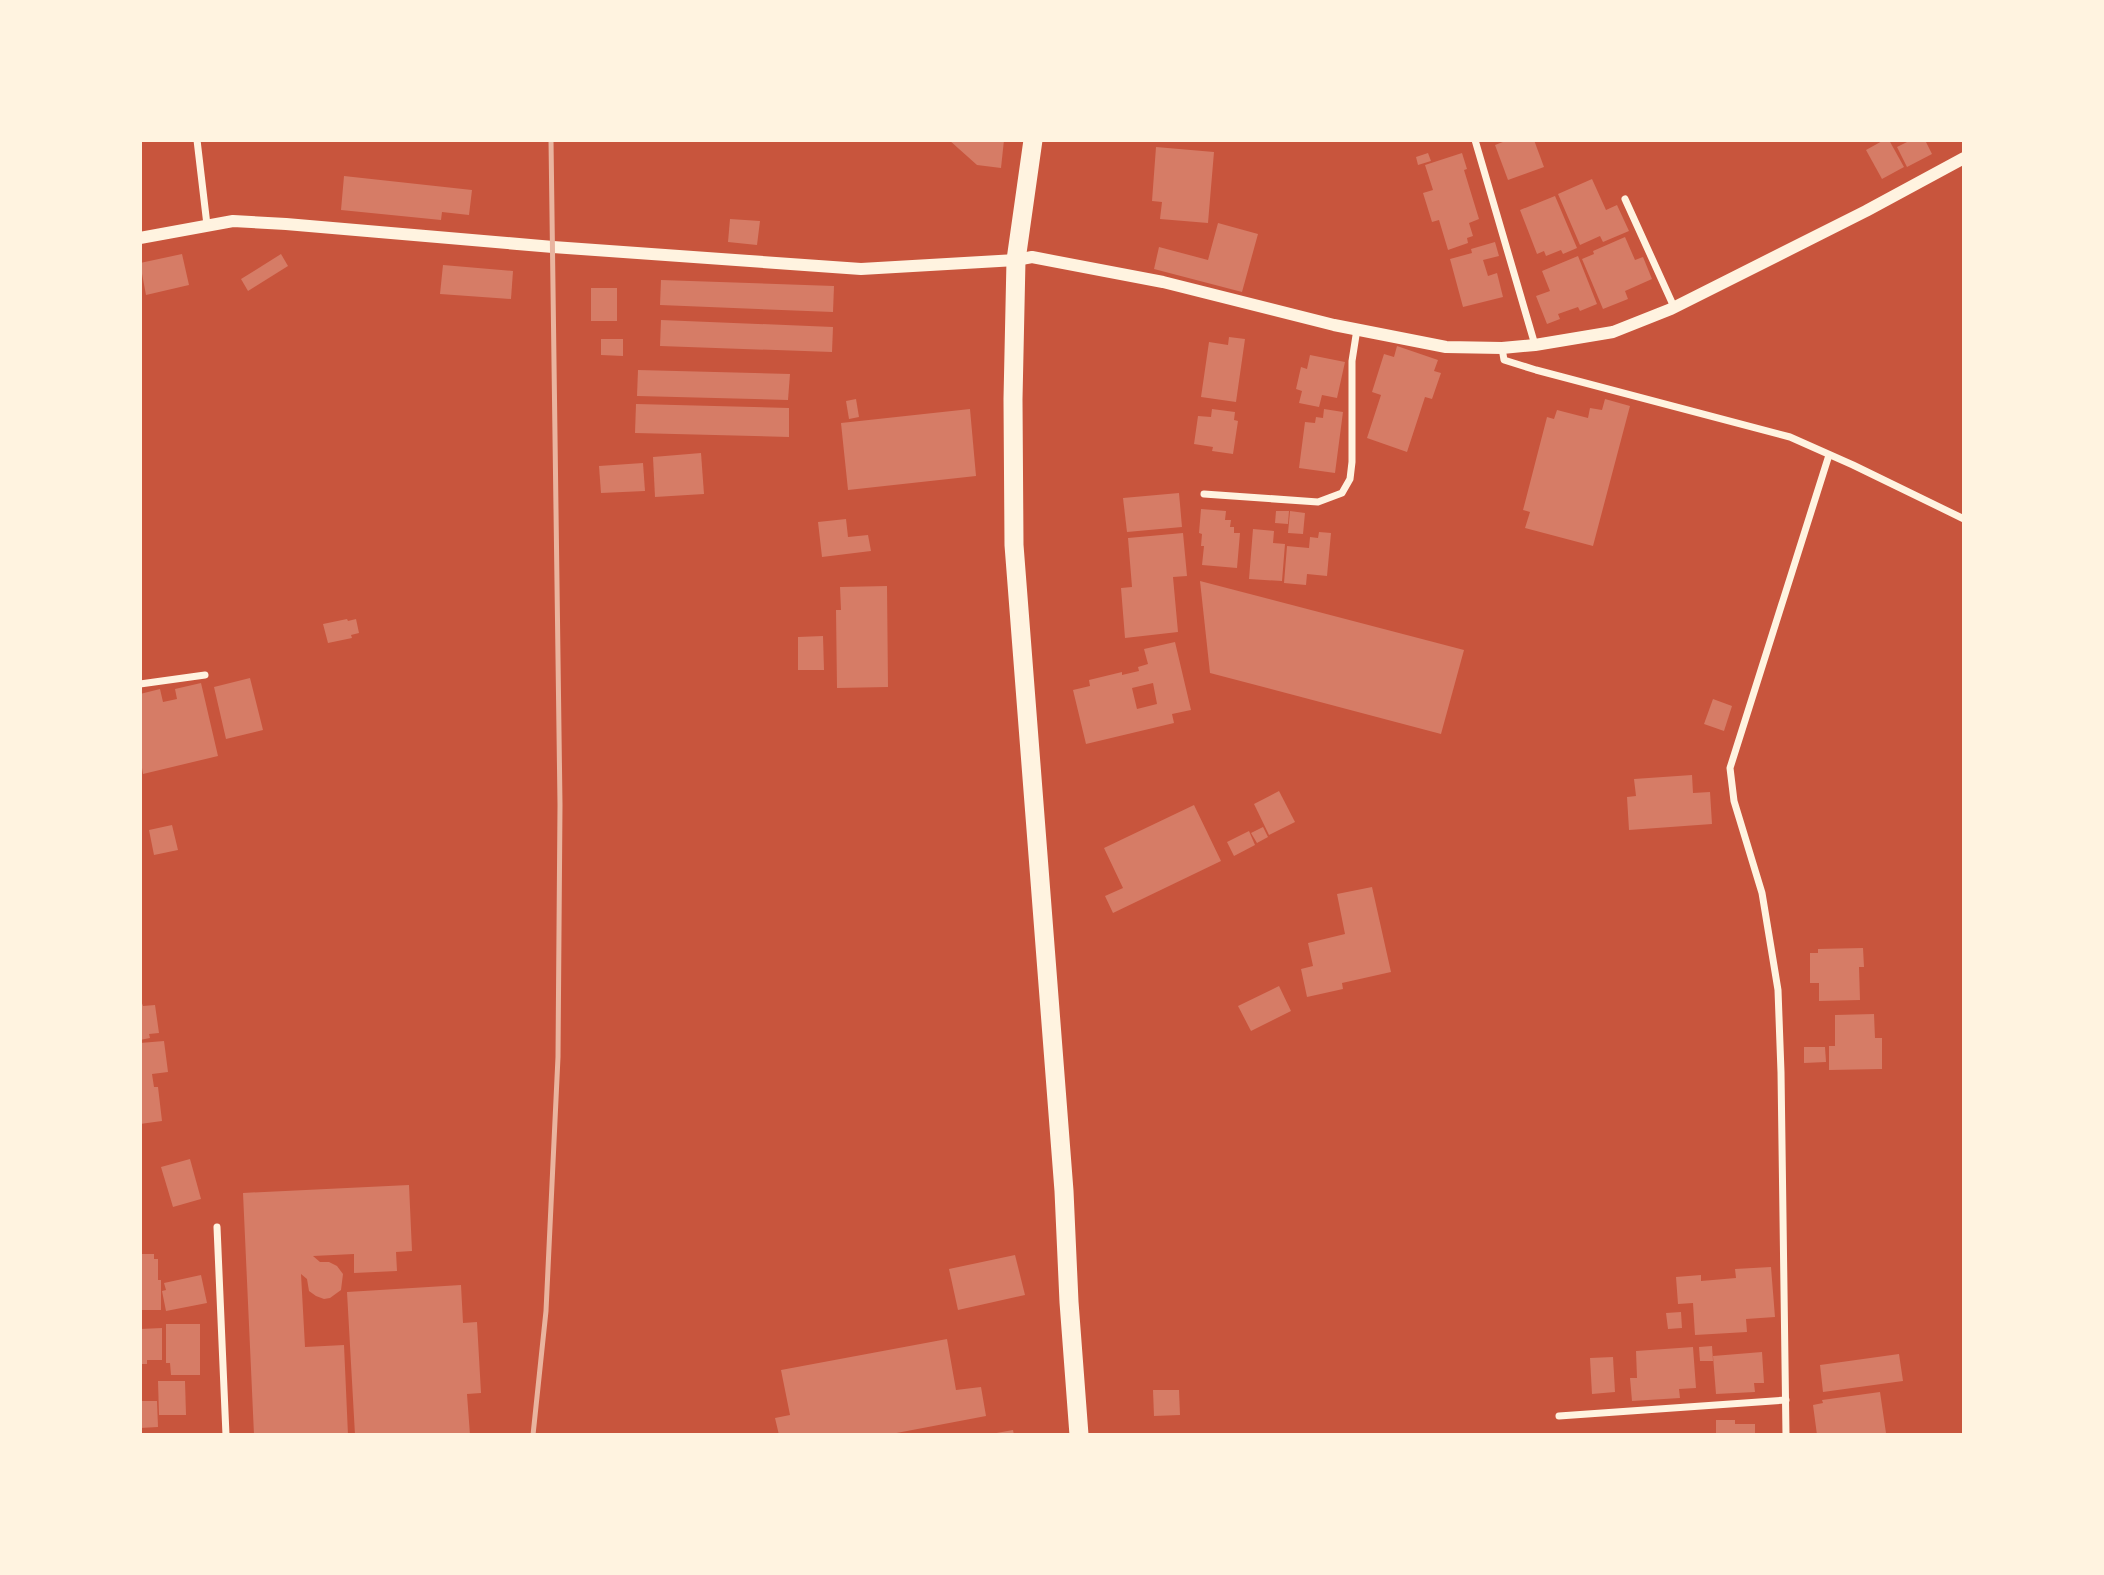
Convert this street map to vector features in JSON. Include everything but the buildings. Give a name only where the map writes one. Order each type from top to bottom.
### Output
[{"type":"highway","points":[[1033,140],[1016,260],[1014,545],[1064,1191],[1079,1435]]},
{"type":"street","points":[[197,140],[207,225]]},
{"type":"street","points":[[1475,140],[1535,345]]},
{"type":"street","points":[[140,238],[233,221],[861,268],[1032,257],[1164,282],[1357,329],[1446,347],[1502,348],[1613,332],[1674,307],[1866,211],[1964,158]]},
{"type":"street","points":[[1625,198],[1674,307]]},
{"type":"street","points":[[1204,494],[1318,502],[1342,493],[1350,479],[1352,462],[1352,361],[1357,329]]},
{"type":"street","points":[[1502,348],[1504,360],[1790,438],[1964,519]]},
{"type":"street","points":[[1786,1435],[1778,990],[1762,894],[1734,801],[1730,768],[1829,455]]},
{"type":"street","points":[[140,684],[205,675]]},
{"type":"street","points":[[217,1227],[226,1435]]},
{"type":"street","points":[[1559,1416],[1786,1399]]},
{"type":"railway","points":[[533,1435],[546,1311],[558,1057],[560,805],[551,140]]}]
